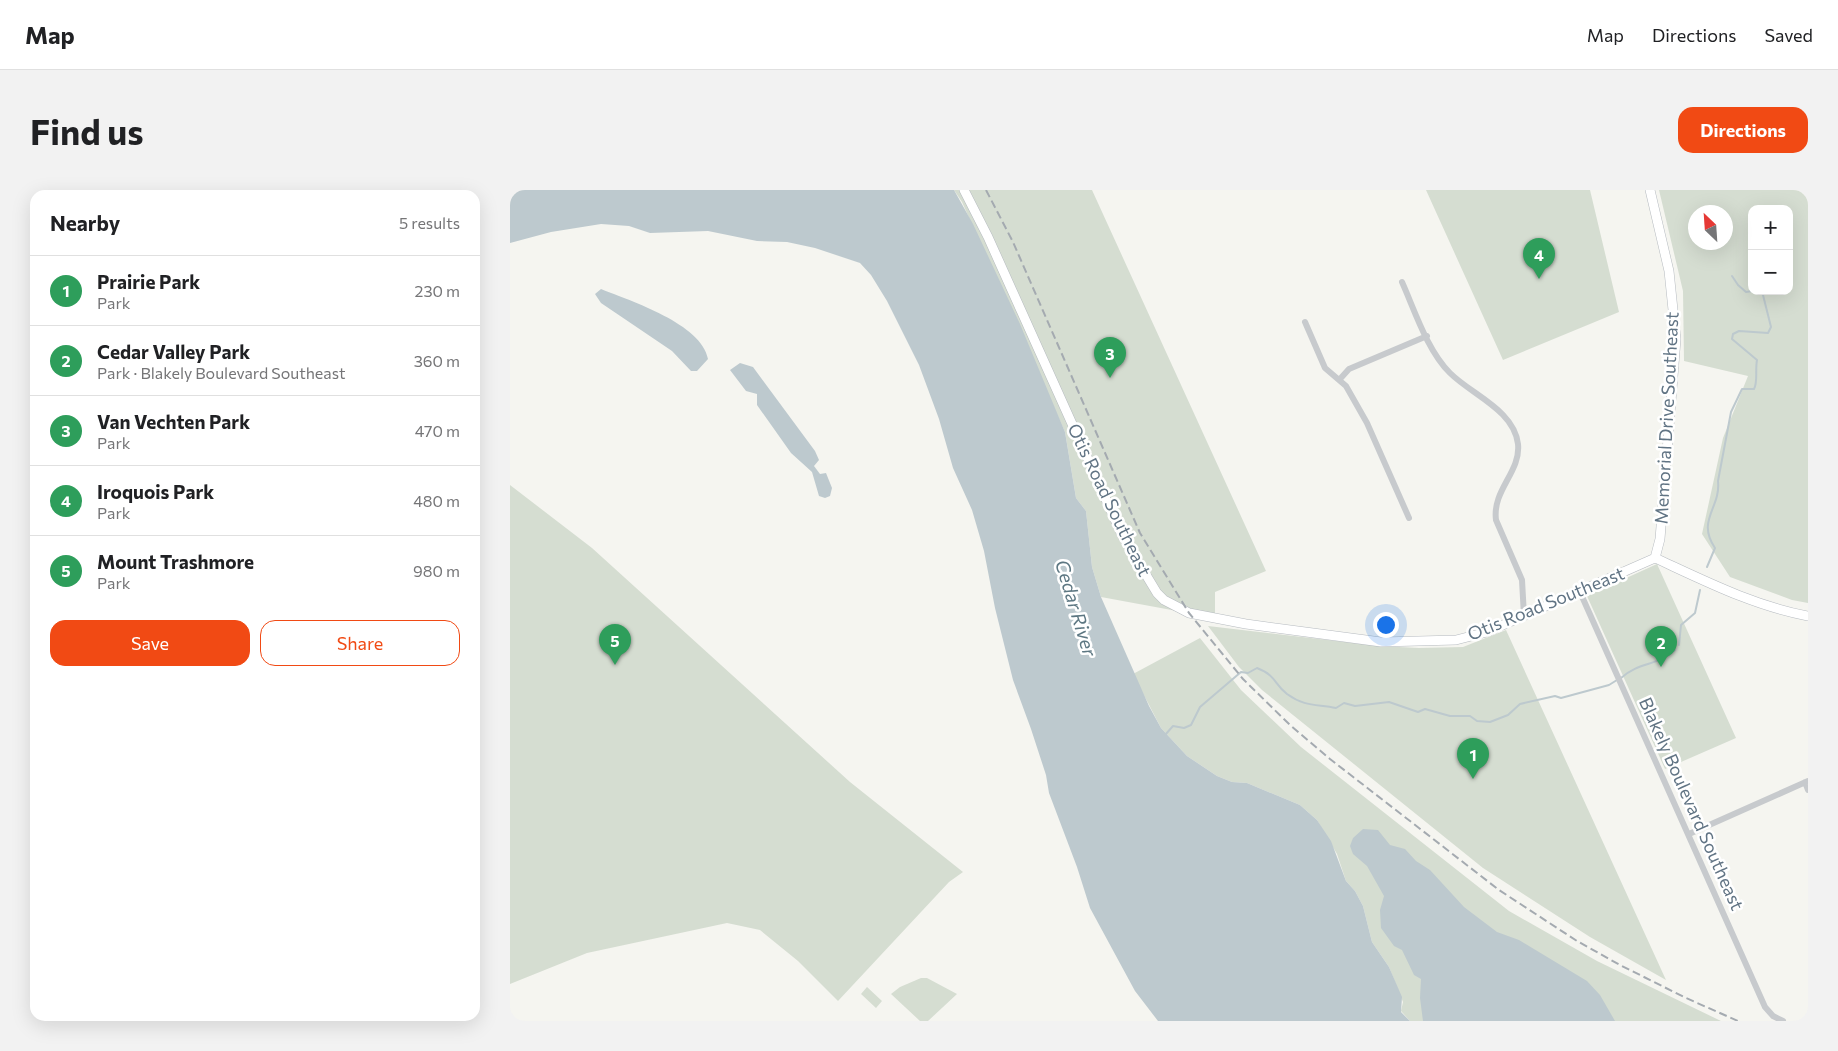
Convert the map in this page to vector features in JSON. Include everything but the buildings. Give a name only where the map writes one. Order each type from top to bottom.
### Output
[{"type":"street","name":"Otis Road Southeast","points":[[964,190],[988,236],[1122,535],[1144,574],[1164,600],[1189,613],[1246,624],[1382,642],[1456,640],[1487,632],[1655,558]]},
{"type":"street","name":"Memorial Drive Southeast","points":[[1650,190],[1669,271],[1676,339],[1660,539],[1655,558]]},
{"type":"street","points":[[1402,282],[1427,336],[1443,365],[1462,384],[1500,413],[1516,437],[1518,444],[1516,462],[1495,503],[1495,511],[1496,520],[1522,580],[1524,616]]},
{"type":"street","points":[[1305,322],[1325,368],[1340,379],[1367,423],[1409,518]]},
{"type":"street","points":[[1340,379],[1349,369],[1427,336]]},
{"type":"street","points":[[1655,558],[1750,600],[1783,611],[1808,616]]},
{"type":"street","name":"Blakely Boulevard Southeast","points":[[1580,592],[1765,1007],[1773,1016],[1783,1021]]},
{"type":"street","points":[[1688,834],[1806,782],[1808,790]]},
{"type":"shaded area","points":[[954,190],[1092,190],[1266,571],[1215,592],[1215,618],[1101,597],[1092,567],[1086,511],[1076,498],[1065,432],[962,202]]},
{"type":"shaded area","points":[[1426,190],[1590,190],[1619,312],[1503,360]]},
{"type":"shaded area","points":[[1659,190],[1808,190],[1808,603],[1792,600],[1730,577],[1702,534],[1723,438],[1748,376],[1684,361],[1683,291]]},
{"type":"shaded area","points":[[510,485],[592,548],[850,782],[963,872],[949,882],[838,1001],[798,961],[760,930],[727,923],[587,953],[510,984]]},
{"type":"shaded area","points":[[1657,564],[1736,738],[1665,769],[1587,596]]},
{"type":"shaded area","points":[[1208,626],[1379,646],[1419,648],[1463,647],[1506,630],[1666,980],[1590,937],[1483,868],[1262,690],[1239,667]]},
{"type":"shaded area","points":[[1200,638],[1241,690],[1301,747],[1509,911],[1597,961],[1721,1021],[1410,1021],[1401,1011],[1403,1002],[1389,967],[1372,942],[1363,906],[1355,891],[1346,881],[1337,854],[1317,820],[1300,805],[1247,783],[1232,782],[1217,776],[1187,756],[1161,728],[1133,674]]},
{"type":"shaded area","points":[[921,978],[927,978],[957,994],[928,1021],[920,1021],[891,994],[900,987]]},
{"type":"shaded area","points":[[867,987],[882,1001],[876,1008],[861,994]]},
{"type":"water","name":"Cedar River","points":[[510,190],[954,190],[973,224],[1020,324],[1065,432],[1076,498],[1086,511],[1092,567],[1101,597],[1149,706],[1161,728],[1187,756],[1217,776],[1232,782],[1247,783],[1300,805],[1317,820],[1331,841],[1346,881],[1355,891],[1363,906],[1372,942],[1389,967],[1402,997],[1401,1012],[1410,1021],[1158,1021],[1135,991],[1090,908],[1077,867],[1049,793],[1046,775],[1013,680],[995,608],[984,551],[972,510],[953,468],[939,419],[919,365],[887,301],[871,275],[860,263],[815,248],[787,242],[757,241],[708,231],[650,233],[629,226],[601,224],[551,232],[510,243]]},
{"type":"water","points":[[601,289],[664,315],[693,335],[703,346],[708,359],[697,371],[691,371],[672,351],[601,303],[595,294]]},
{"type":"water","points":[[740,363],[753,367],[815,451],[819,460],[814,466],[820,474],[826,473],[832,488],[830,496],[825,498],[819,496],[812,472],[791,453],[757,405],[757,394],[746,391],[730,370]]},
{"type":"water","points":[[1363,829],[1378,830],[1390,845],[1405,849],[1416,861],[1430,870],[1464,907],[1497,932],[1519,940],[1587,981],[1600,995],[1615,1021],[1423,1021],[1420,998],[1421,979],[1414,975],[1402,950],[1394,946],[1381,928],[1380,910],[1384,896],[1367,866],[1353,854],[1350,846],[1353,838]]},
{"type":"waterway","points":[[1732,276],[1738,285],[1748,292]]},
{"type":"waterway","points":[[1707,567],[1715,548],[1710,538],[1708,522],[1718,490],[1731,412],[1742,389],[1754,389],[1756,383],[1757,360],[1732,339],[1733,334],[1739,331],[1768,333],[1771,327],[1763,295]]},
{"type":"waterway","points":[[1679,645],[1681,625],[1695,613],[1700,590]]},
{"type":"waterway","points":[[1621,678],[1635,669],[1661,659],[1675,650]]},
{"type":"waterway","points":[[1165,735],[1173,726],[1184,728],[1191,725],[1200,707],[1241,672],[1248,673],[1257,668],[1272,677],[1287,694],[1305,703],[1336,708],[1344,703],[1355,706],[1389,702],[1418,712],[1425,709],[1450,716],[1470,716],[1477,721],[1490,722],[1508,715],[1520,704],[1555,696],[1561,698],[1609,685],[1617,680]]},
{"type":"railway","points":[[986,190],[1013,242],[1140,533],[1189,613],[1243,679],[1290,725],[1330,759],[1499,890],[1577,941],[1620,965],[1686,998],[1738,1021]]},
{"type":"place","name":"Iroquois Park","points":[[1539,279]]},
{"type":"place","name":"Van Vechten Park","points":[[1110,378]]},
{"type":"place","name":"Mount Trashmore","points":[[615,665]]},
{"type":"place","name":"Cedar Valley Park","points":[[1661,667]]},
{"type":"place","name":"Prairie Park","points":[[1473,779]]}]
